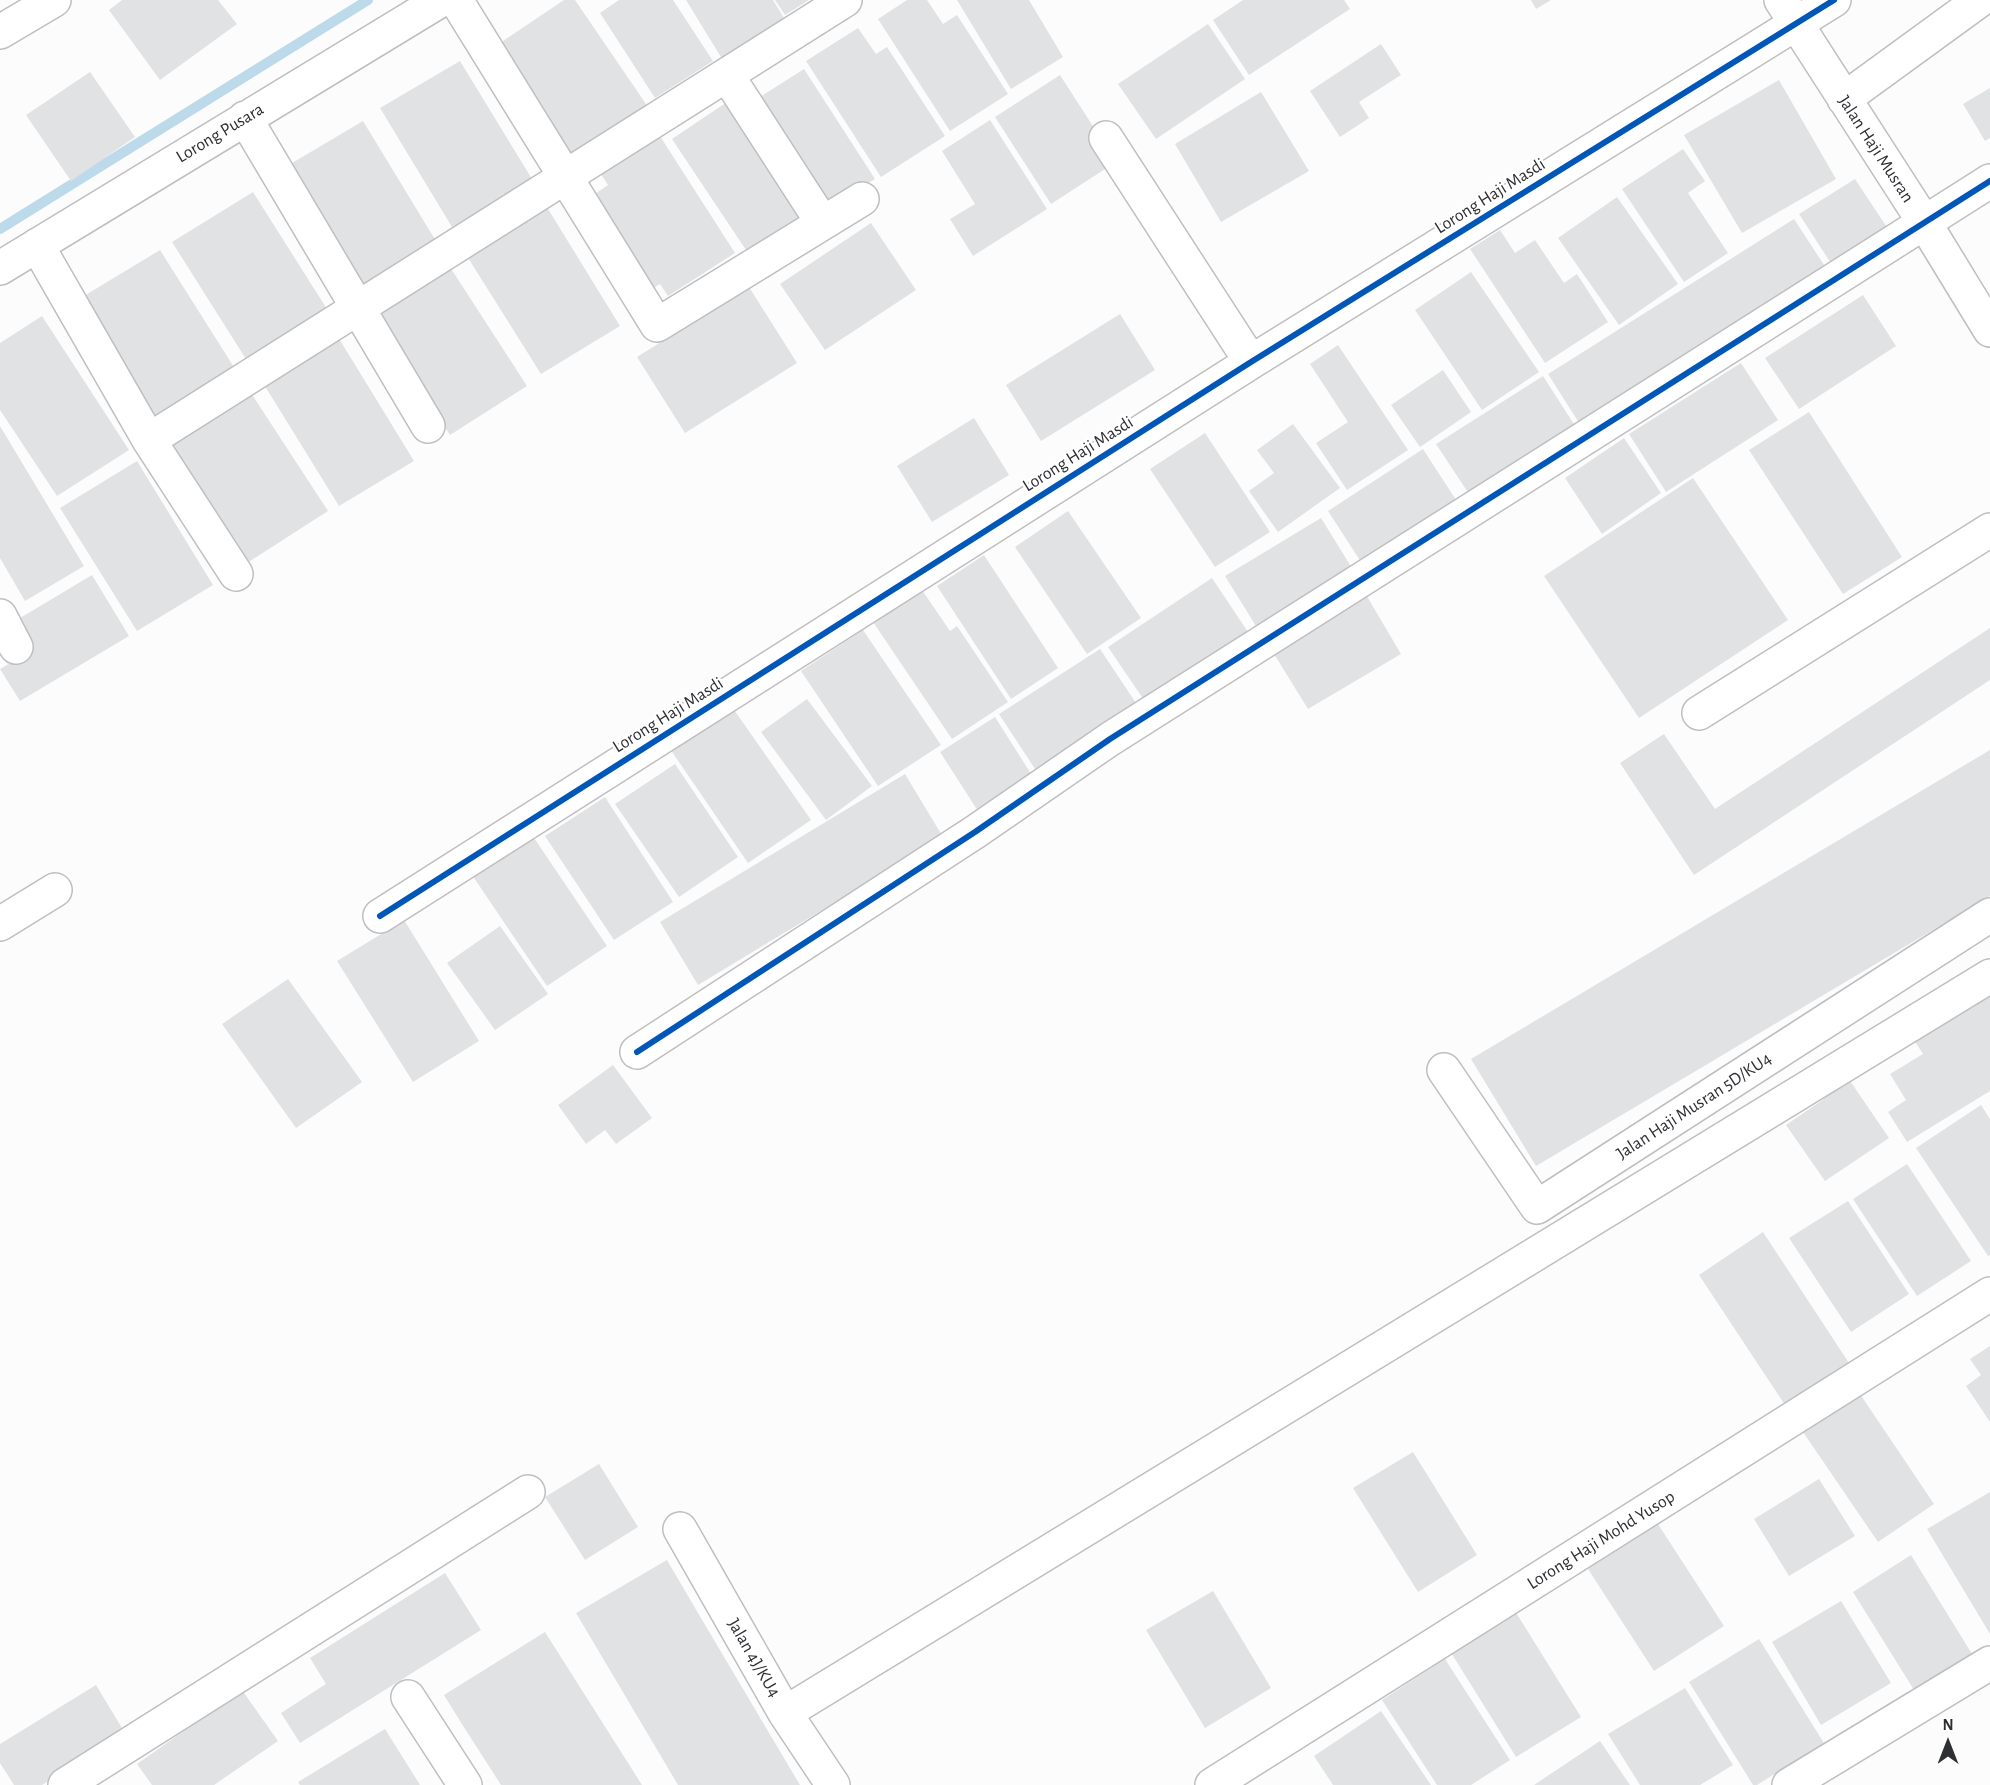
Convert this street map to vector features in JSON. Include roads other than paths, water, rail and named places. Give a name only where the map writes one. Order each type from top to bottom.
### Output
[{"type":"street","points":[[0,32],[54,0]]},
{"type":"street","name":"Lorong Pusara","points":[[0,268],[441,0]]},
{"type":"street","points":[[456,0],[657,325],[861,199]]},
{"type":"street","points":[[148,440],[845,0]]},
{"type":"street","name":"Lorong Haji Masdi","points":[[380,916],[1251,362],[1788,12],[1834,0]]},
{"type":"street","points":[[1844,99],[1980,0]]},
{"type":"street","name":"Jalan Haji Musran","points":[[1788,12],[1924,222],[1990,330]]},
{"type":"street","points":[[727,75],[822,222]]},
{"type":"street","points":[[245,118],[428,426]]},
{"type":"street","points":[[1106,138],[1251,362]]},
{"type":"street","points":[[637,1052],[975,832],[1110,739],[1990,181]]},
{"type":"street","points":[[37,244],[148,440],[236,574]]},
{"type":"street","points":[[1699,713],[1990,530]]},
{"type":"street","points":[[0,616],[16,647]]},
{"type":"street","points":[[0,924],[55,890]]},
{"type":"street","name":"Jalan Haji Musran 5D/KU4","points":[[1444,1070],[1537,1207],[1990,915]]},
{"type":"street","points":[[785,1713],[1990,976]]},
{"type":"street","name":"Lorong Haji Mohd Yusop","points":[[1212,1785],[1990,1294]]},
{"type":"street","points":[[65,1785],[528,1492]]},
{"type":"street","name":"Jalan 4J/KU4","points":[[680,1529],[785,1713],[833,1785]]},
{"type":"street","points":[[1790,1785],[1990,1663]]},
{"type":"street","points":[[408,1697],[465,1785]]},
{"type":"waterway","points":[[0,229],[368,0]]}]
